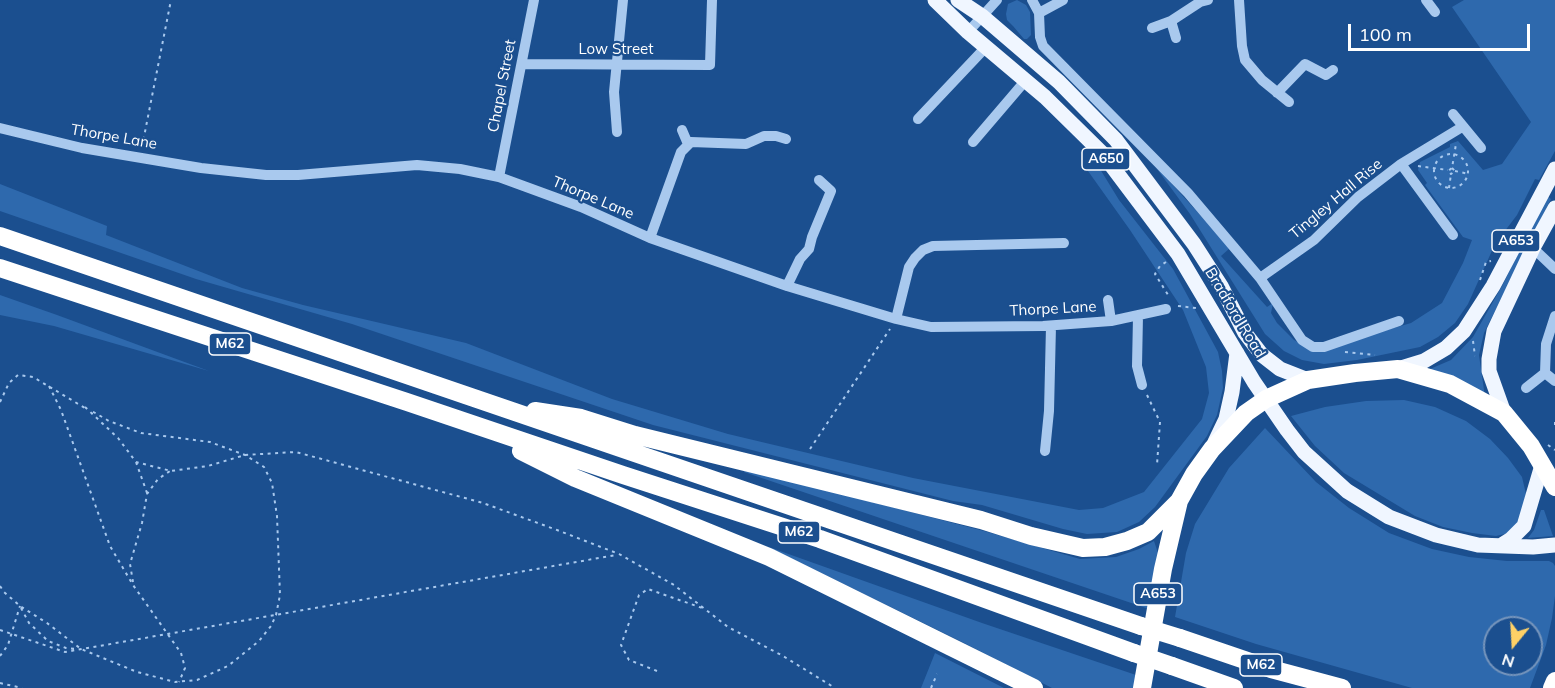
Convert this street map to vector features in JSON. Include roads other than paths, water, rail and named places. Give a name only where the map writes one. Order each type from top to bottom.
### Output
[{"type":"highway","name":"M62","points":[[0,236],[1142,626],[1271,669],[1342,688]]},
{"type":"highway","name":"M62","points":[[0,268],[820,539],[1234,688]]},
{"type":"highway","name":"A653","points":[[1142,688],[1162,569],[1179,501],[1194,474],[1212,449],[1246,413],[1266,399],[1308,380],[1398,369],[1450,384],[1504,413],[1549,464],[1555,487]]},
{"type":"highway","name":"M62","points":[[486,403],[581,418],[635,435],[981,520],[1031,536],[1083,548],[1105,547],[1148,532],[1179,501]]},
{"type":"highway","name":"M62","points":[[460,421],[575,478],[769,557],[1034,688]]},
{"type":"highway","points":[[1552,688],[1555,681]]},
{"type":"main road","name":"Bradford Road","points":[[935,0],[968,32],[1045,97],[1102,153],[1178,254],[1266,399],[1304,452],[1347,491],[1389,517],[1436,535],[1478,545],[1533,547],[1555,545]]},
{"type":"main road","name":"Bradford Road","points":[[958,0],[982,16],[1059,82],[1116,140],[1194,244],[1221,286],[1245,333],[1262,356],[1280,369],[1308,380]]},
{"type":"main road","name":"A653","points":[[1398,369],[1424,361],[1446,348],[1464,331],[1493,286],[1555,169]]},
{"type":"main road","name":"A653","points":[[1504,413],[1491,378],[1490,346],[1494,331],[1533,248],[1555,208]]},
{"type":"main road","points":[[1212,449],[1226,418],[1237,353]]},
{"type":"main road","points":[[1500,546],[1524,526],[1549,464]]},
{"type":"street","name":"Chapel Street","points":[[499,177],[534,0]]},
{"type":"street","points":[[617,132],[614,92],[615,64],[623,0]]},
{"type":"street","name":"Low Street","points":[[522,63],[710,65],[712,0]]},
{"type":"street","points":[[968,32],[997,0]]},
{"type":"street","points":[[1032,0],[1039,13],[1040,37],[1043,46],[1188,193],[1260,278],[1302,340],[1313,347],[1324,347],[1399,321]]},
{"type":"street","points":[[1039,13],[1063,0]]},
{"type":"street","points":[[1152,28],[1171,21],[1200,2],[1208,0]]},
{"type":"street","points":[[1238,0],[1245,60],[1253,71],[1289,102]]},
{"type":"street","points":[[1171,21],[1176,38]]},
{"type":"street","points":[[918,119],[986,47]]},
{"type":"street","points":[[1277,93],[1305,64],[1326,75],[1333,70]]},
{"type":"street","points":[[974,142],[979,133],[1026,81]]},
{"type":"street","points":[[1453,114],[1460,128],[1481,148]]},
{"type":"street","name":"Thorpe Lane","points":[[0,128],[82,148],[201,168],[266,175],[298,175],[417,165],[460,169],[499,177],[581,207],[650,238],[787,286],[896,319],[932,327],[1051,326],[1110,321],[1166,309]]},
{"type":"street","name":"Tingley Hall Rise","points":[[1260,278],[1314,240],[1358,196],[1402,164],[1460,128]]},
{"type":"street","points":[[682,130],[688,144]]},
{"type":"street","points":[[650,238],[681,152],[688,144],[700,141],[746,144],[764,136],[786,139]]},
{"type":"street","name":"Tingley Hall Rise","points":[[1402,164],[1453,235]]},
{"type":"street","points":[[787,286],[800,259],[809,249],[831,191],[819,180]]},
{"type":"street","points":[[1050,232],[1051,244]]},
{"type":"street","points":[[896,319],[909,267],[923,250],[945,245],[1064,243]]},
{"type":"street","points":[[1533,248],[1555,269]]},
{"type":"street","points":[[1108,300],[1110,321]]},
{"type":"street","points":[[1138,316],[1137,366],[1142,385]]},
{"type":"street","points":[[1526,388],[1545,373],[1546,344],[1555,316]]},
{"type":"street","points":[[1045,451],[1049,411],[1051,326]]},
{"type":"street","points":[[1545,373],[1555,381]]}]
